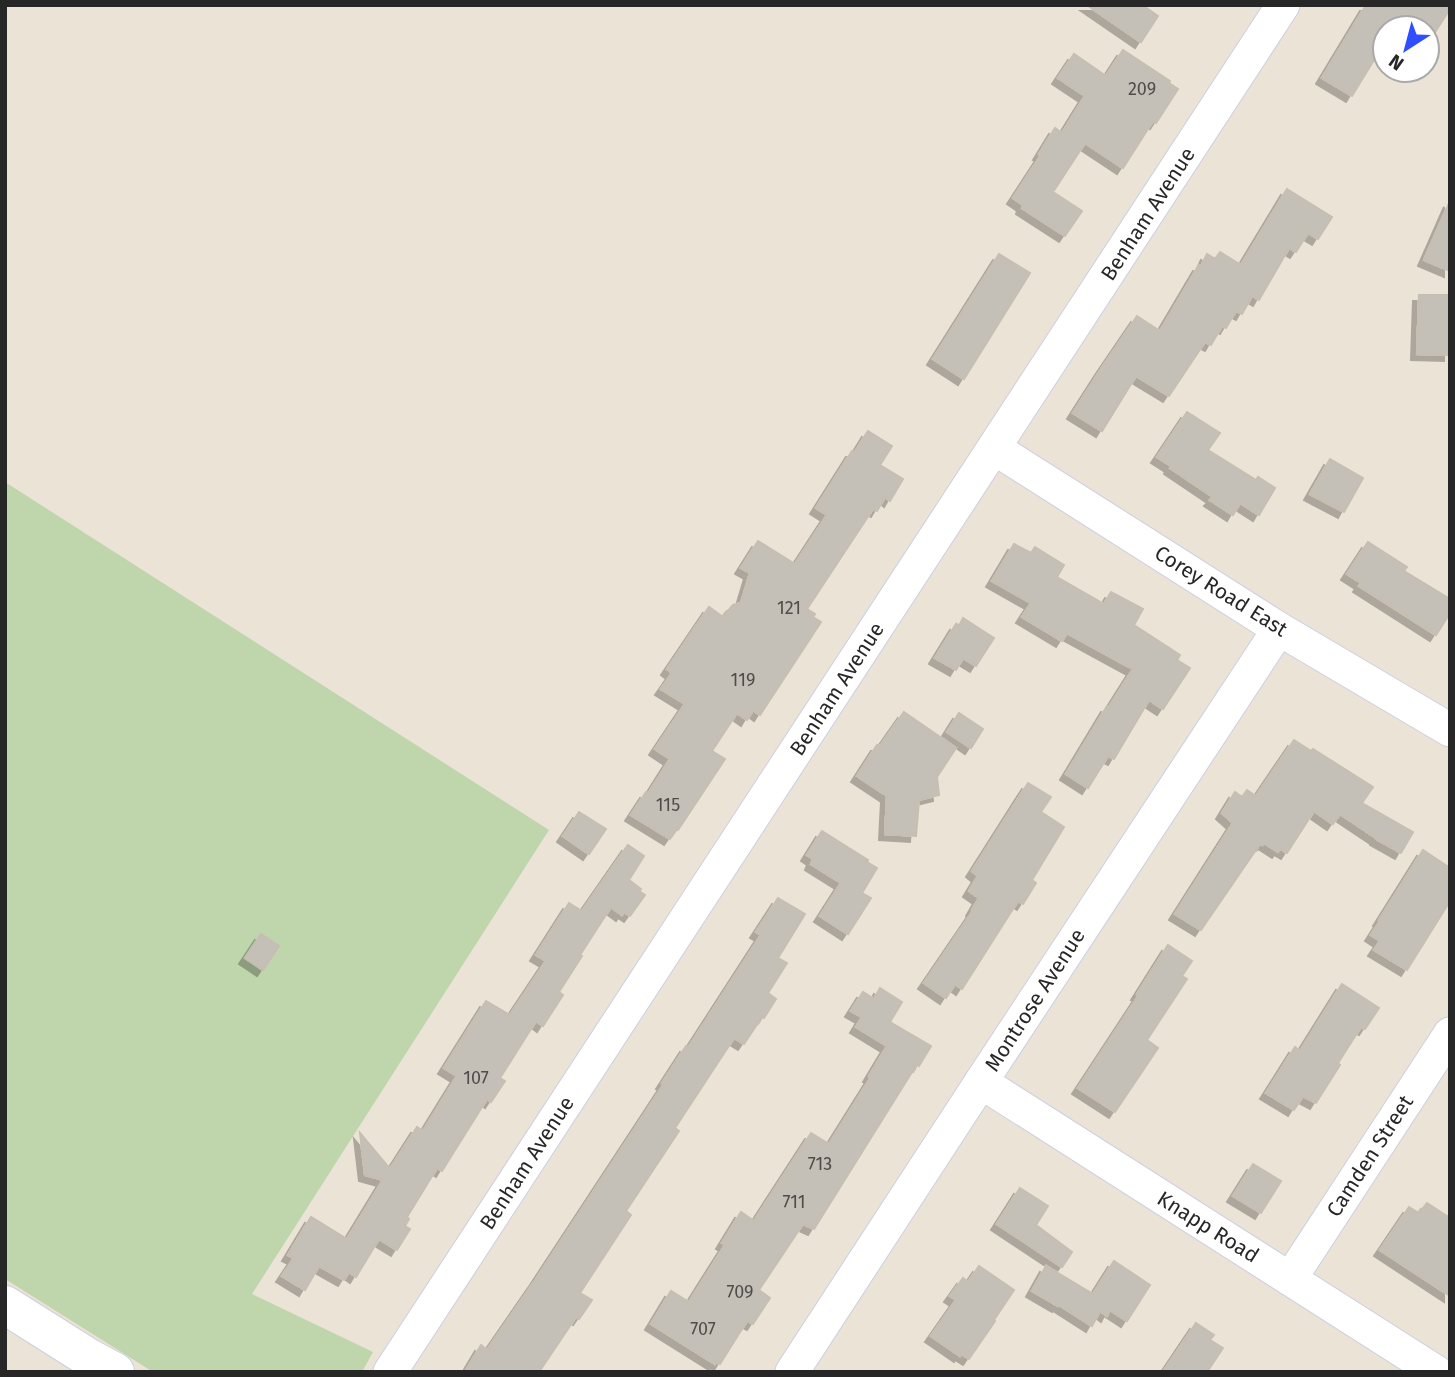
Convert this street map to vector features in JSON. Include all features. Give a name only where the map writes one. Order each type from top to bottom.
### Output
[{"type":"street","name":"Benham Avenue","points":[[390,1372],[1283,5]]},
{"type":"street","name":"Corey Road East","points":[[994,449],[1279,629],[1450,730]]},
{"type":"street","name":"Montrose Avenue","points":[[792,1372],[1279,629]]},
{"type":"street","name":"Camden Street","points":[[1290,1279],[1450,1034]]},
{"type":"street","name":"Knapp Road","points":[[981,1082],[1436,1372]]},
{"type":"street","points":[[5,1305],[115,1372]]},
{"type":"green space","points":[[5,482],[549,830],[252,1294],[373,1352],[362,1372],[153,1372],[5,1279]]},
{"type":"building","points":[[1087,5],[1142,5],[1158,16],[1141,42]]},
{"type":"building","points":[[1366,5],[1450,5],[1441,23],[1441,14],[1371,14],[1371,65],[1352,96],[1322,78]]},
{"type":"building","points":[[1123,50],[1178,89],[1156,123],[1153,121],[1123,168],[1085,143],[1053,192],[1082,211],[1065,236],[1022,208],[1023,205],[1013,198],[1055,128],[1062,133],[1085,96],[1058,78],[1074,54],[1106,76]]},
{"type":"building","points":[[1287,189],[1332,217],[1318,239],[1308,233],[1296,252],[1289,248],[1259,300],[1252,296],[1242,314],[1236,311],[1226,328],[1222,326],[1211,345],[1205,342],[1169,396],[1136,376],[1102,431],[1073,413],[1137,316],[1160,331],[1207,254],[1215,259],[1220,252],[1241,265]]},
{"type":"building","points":[[1450,201],[1450,271],[1424,260]]},
{"type":"building","points":[[999,254],[1030,273],[964,379],[933,359]]},
{"type":"building","points":[[1419,295],[1450,295],[1450,355],[1417,354]]},
{"type":"building","points":[[1187,412],[1220,433],[1208,450],[1256,480],[1258,477],[1275,488],[1259,515],[1240,503],[1233,515],[1210,500],[1213,497],[1157,457]]},
{"type":"building","points":[[868,431],[892,446],[880,465],[903,479],[890,501],[885,497],[877,511],[873,509],[807,609],[821,622],[760,715],[753,710],[747,720],[737,713],[712,751],[725,759],[670,839],[631,815],[670,759],[655,749],[685,704],[661,689],[672,673],[667,669],[709,607],[723,617],[733,605],[741,603],[750,573],[741,568],[758,541],[795,564],[827,515],[816,508]]},
{"type":"building","points":[[1330,459],[1363,478],[1344,512],[1310,494]]},
{"type":"building","points":[[1368,542],[1407,567],[1404,571],[1450,599],[1450,613],[1436,635],[1359,586],[1361,583],[1347,574]]},
{"type":"building","points":[[1014,544],[1031,553],[1035,547],[1064,565],[1057,577],[1104,604],[1111,592],[1143,609],[1134,625],[1180,655],[1177,660],[1190,668],[1163,709],[1149,700],[1114,759],[1108,756],[1088,788],[1066,774],[1133,669],[1067,633],[1062,641],[1022,617],[1031,603],[992,581]]},
{"type":"building","points":[[963,618],[994,638],[976,666],[963,658],[956,670],[935,658],[956,624],[959,626]]},
{"type":"building","points":[[904,712],[956,748],[937,777],[939,795],[919,800],[916,836],[885,834],[887,796],[857,776],[877,745],[880,746]]},
{"type":"building","points":[[959,713],[983,729],[971,748],[947,732]]},
{"type":"building","points":[[1294,740],[1373,787],[1362,803],[1413,832],[1401,853],[1340,814],[1333,824],[1314,811],[1287,853],[1280,849],[1278,852],[1264,843],[1260,844],[1201,930],[1175,914],[1233,823],[1222,813],[1235,792],[1242,797],[1247,790],[1256,796]]},
{"type":"building","points":[[1028,783],[1051,797],[1041,812],[1064,827],[1032,880],[1036,883],[1023,904],[1018,901],[962,989],[955,984],[946,998],[924,983],[973,911],[979,898],[969,891],[978,876],[972,871]]},
{"type":"building","points":[[579,812],[606,829],[589,854],[563,836]]},
{"type":"building","points":[[822,831],[877,868],[862,893],[871,898],[848,934],[820,916],[841,883],[811,864],[813,859],[807,855]]},
{"type":"building","points":[[628,845],[644,856],[629,880],[645,895],[630,916],[624,912],[622,915],[611,907],[580,955],[582,956],[559,992],[563,995],[543,1026],[536,1021],[500,1078],[505,1081],[491,1102],[487,1099],[442,1171],[437,1168],[407,1217],[409,1219],[405,1226],[410,1229],[397,1250],[379,1239],[356,1277],[349,1272],[344,1280],[319,1266],[305,1290],[282,1276],[294,1258],[288,1255],[311,1217],[347,1239],[383,1180],[365,1175],[360,1133],[390,1169],[417,1127],[423,1131],[457,1076],[444,1068],[486,1001],[510,1015],[546,961],[536,955],[569,903],[582,911]]},
{"type":"building","points":[[1423,850],[1450,868],[1450,901],[1407,970],[1374,950],[1380,941],[1371,935]]},
{"type":"building","points":[[778,898],[805,914],[778,958],[787,963],[768,993],[776,999],[744,1044],[734,1038],[675,1128],[679,1131],[626,1211],[631,1215],[580,1293],[592,1300],[579,1319],[576,1317],[539,1372],[465,1372],[481,1345],[487,1350],[536,1279],[761,935],[756,932]]},
{"type":"building","points":[[261,934],[279,946],[263,970],[245,958]]},
{"type":"building","points":[[1168,945],[1192,961],[1182,976],[1187,979],[1147,1040],[1158,1048],[1115,1112],[1078,1088]]},
{"type":"building","points":[[1342,984],[1379,1008],[1365,1029],[1361,1027],[1316,1103],[1303,1096],[1294,1110],[1266,1093],[1295,1047],[1300,1051]]},
{"type":"building","points":[[880,988],[902,1002],[890,1022],[931,1046],[814,1229],[803,1224],[759,1290],[770,1298],[753,1324],[747,1321],[720,1364],[715,1364],[651,1324],[671,1291],[689,1302],[725,1245],[722,1243],[741,1212],[754,1221],[811,1133],[829,1144],[887,1046],[856,1027],[862,1017],[851,1011],[863,992],[874,999]]},
{"type":"building","points":[[1253,1164],[1281,1181],[1261,1213],[1233,1196]]},
{"type":"building","points":[[1020,1188],[1048,1206],[1036,1225],[1072,1252],[1062,1267],[997,1224]]},
{"type":"building","points":[[1427,1203],[1450,1218],[1450,1296],[1380,1250],[1409,1207],[1419,1213]]},
{"type":"building","points":[[1114,1261],[1150,1285],[1127,1321],[1110,1310],[1107,1316],[1100,1311],[1092,1326],[1032,1291],[1046,1266],[1093,1294]]},
{"type":"building","points":[[979,1266],[1014,1290],[969,1359],[931,1336],[956,1300],[950,1296],[963,1278],[968,1282]]},
{"type":"building","points":[[1196,1323],[1214,1335],[1210,1340],[1223,1348],[1207,1372],[1163,1372]]}]
